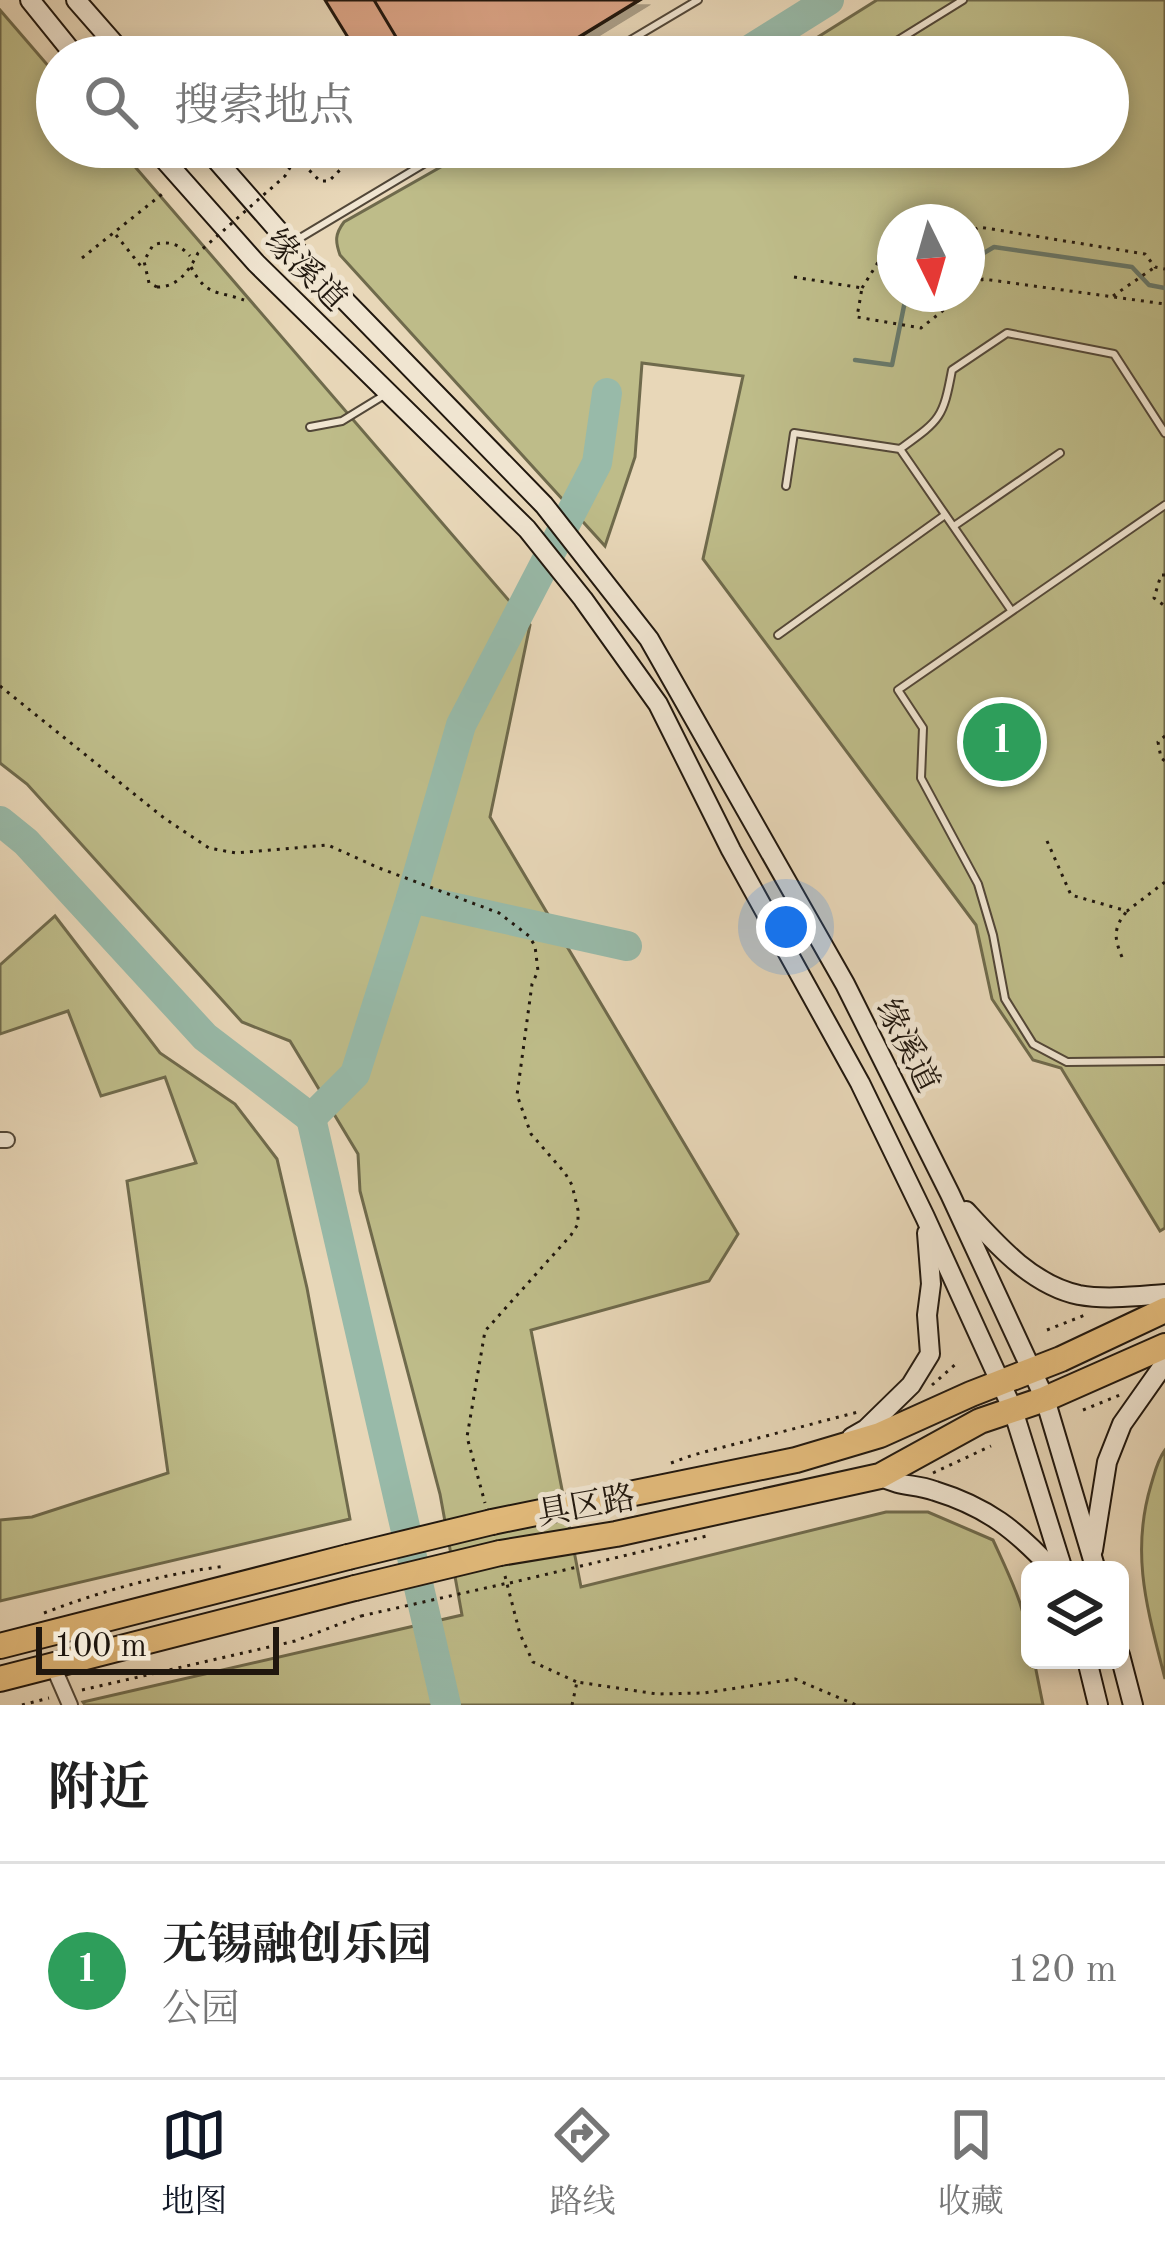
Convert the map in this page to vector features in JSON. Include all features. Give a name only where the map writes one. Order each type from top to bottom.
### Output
[{"type":"highway","name":"具区路","points":[[0,1646],[348,1558],[488,1512],[796,1460],[880,1435],[1165,1310]]},
{"type":"highway","name":"具区路","points":[[0,1679],[355,1588],[880,1476],[980,1421],[1045,1399],[1165,1346]]},
{"type":"main road","points":[[29,0],[59,36]]},
{"type":"main road","points":[[76,0],[108,36]]},
{"type":"main road","name":"缘溪道","points":[[172,168],[256,263],[527,529],[658,704],[731,850],[860,1083],[925,1216],[1012,1410],[1060,1561]]},
{"type":"main road","name":"缘溪道","points":[[223,168],[290,244],[544,505],[650,639],[845,984],[950,1194],[1045,1399],[1094,1561]]},
{"type":"main road","points":[[950,1194],[991,1239],[1042,1281],[1078,1295],[1165,1294]]},
{"type":"main road","points":[[833,1449],[891,1406],[930,1354],[925,1216]]},
{"type":"main road","points":[[1094,1561],[1107,1462],[1122,1424],[1165,1363]]},
{"type":"main road","points":[[880,1476],[986,1510],[1044,1561]]},
{"type":"main road","points":[[1089,1669],[1098,1705]]},
{"type":"main road","points":[[1124,1669],[1133,1705]]},
{"type":"street","points":[[53,1666],[67,1699]]},
{"type":"lane","points":[[637,36],[698,0]]},
{"type":"lane","points":[[906,36],[963,0]]},
{"type":"lane","points":[[290,244],[417,168]]},
{"type":"lane","points":[[786,486],[794,433],[900,449],[935,423],[945,407],[952,370],[1006,333],[1114,354],[1165,433]]},
{"type":"lane","points":[[310,427],[342,421],[388,393]]},
{"type":"lane","points":[[900,449],[1011,610]]},
{"type":"lane","points":[[953,527],[1060,453]]},
{"type":"lane","points":[[1165,505],[898,690],[923,728],[921,778],[978,884],[1005,999],[1033,1044],[1067,1062],[1165,1060]]},
{"type":"lane","points":[[778,635],[945,515]]},
{"type":"path","points":[[190,256],[176,244],[153,245],[144,261],[149,283],[169,286],[290,168]]},
{"type":"path","points":[[307,168],[320,181],[329,181],[343,168]]},
{"type":"path","points":[[82,258],[181,178]]},
{"type":"path","points":[[985,228],[1144,254],[1153,269]]},
{"type":"path","points":[[114,232],[145,272]]},
{"type":"path","points":[[877,263],[862,288],[857,317],[921,328],[942,312]]},
{"type":"path","points":[[191,267],[214,294],[244,300]]},
{"type":"path","points":[[1112,297],[1153,269],[1165,269]]},
{"type":"path","points":[[794,277],[862,288]]},
{"type":"path","points":[[985,279],[1165,304]]},
{"type":"path","points":[[1165,575],[1161,575],[1154,598],[1165,606]]},
{"type":"path","points":[[0,686],[164,818],[209,848],[236,853],[328,844],[499,913],[530,936],[538,970],[532,983],[518,1095],[531,1134],[572,1185],[578,1224],[485,1331],[467,1437],[488,1512]]},
{"type":"path","points":[[1165,736],[1158,742],[1165,760]]},
{"type":"path","points":[[1047,841],[1071,895],[1127,911]]},
{"type":"path","points":[[1122,957],[1115,939],[1117,923],[1165,883]]},
{"type":"path","points":[[928,1389],[958,1362]]},
{"type":"path","name":"具区路","points":[[661,1467],[891,1406]]},
{"type":"path","points":[[501,1560],[520,1634],[533,1662],[577,1682],[657,1694],[704,1693],[795,1679],[856,1705]]},
{"type":"path","points":[[41,1614],[106,1589],[226,1566]]},
{"type":"path","points":[[22,1705],[67,1699],[295,1641],[361,1616],[508,1583]]},
{"type":"path","points":[[572,1705],[577,1682]]},
{"type":"shaded area","points":[[877,0],[1165,0],[1165,1228],[1160,1231],[1061,1068],[1033,1060],[992,999],[976,925],[703,559],[743,376],[642,363],[635,457],[605,546],[340,255],[337,234],[344,222],[439,168],[1129,168],[1129,36],[820,36]]},
{"type":"shaded area","points":[[0,10],[36,52],[36,168],[136,168],[530,625],[490,817],[738,1234],[709,1281],[531,1330],[581,1587],[886,1512],[928,1512],[993,1540],[1021,1607],[1021,1669],[1036,1669],[1043,1705],[85,1705],[83,1702],[462,1615],[440,1494],[360,1191],[358,1154],[290,1041],[242,1022],[27,784],[0,763]]},
{"type":"shaded area","points":[[55,916],[160,1053],[235,1104],[277,1159],[307,1288],[350,1519],[0,1601],[0,1520],[32,1517],[168,1473],[127,1181],[196,1163],[165,1077],[101,1096],[68,1011],[0,1034],[0,965]]},
{"type":"shaded area","points":[[1165,1450],[1165,1679],[1148,1606],[1142,1535]]},
{"type":"building","points":[[325,0],[640,0],[581,36],[347,36]]},
{"type":"building","points":[[374,0],[639,0],[580,36],[395,36]]},
{"type":"waterway","points":[[772,36],[829,0]]},
{"type":"waterway","points":[[985,252],[994,247],[1132,267],[1149,285],[1165,288]]},
{"type":"waterway","points":[[855,360],[892,365],[903,312]]},
{"type":"waterway","points":[[0,821],[26,842],[205,1037],[311,1118],[355,1074],[461,725],[597,463],[607,393]]},
{"type":"waterway","points":[[411,898],[627,946]]},
{"type":"waterway","points":[[311,1118],[446,1705]]},
{"type":"place","name":"无锡融创乐园","points":[[1002,742]]}]
